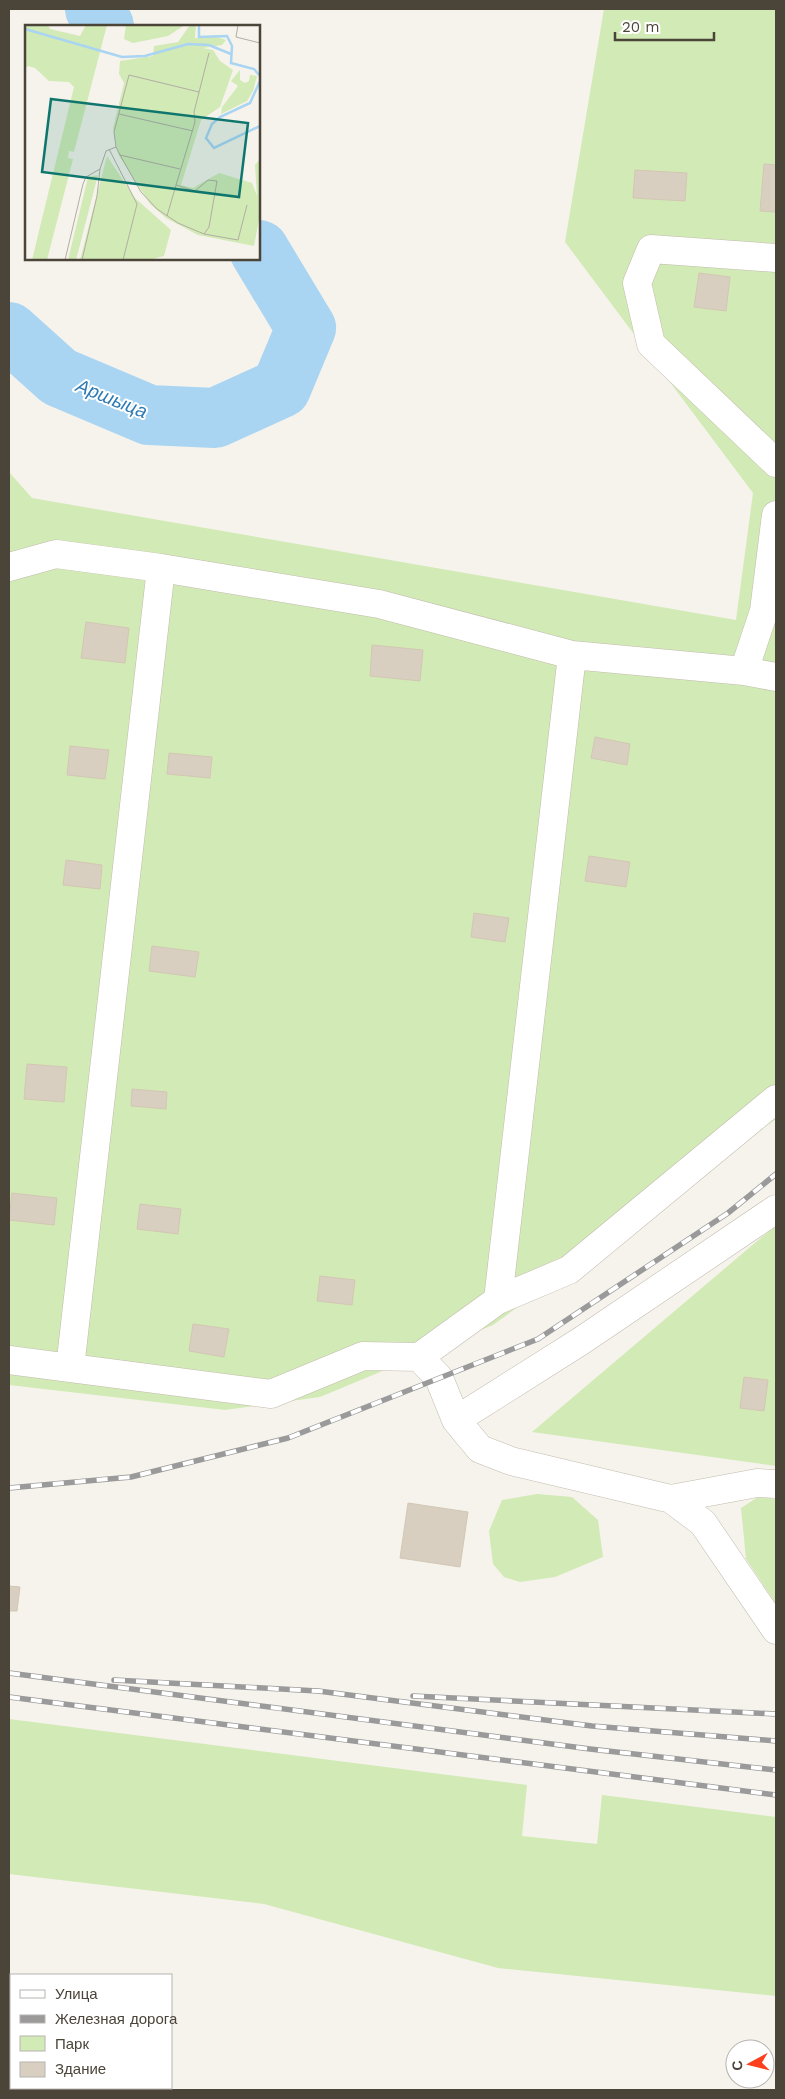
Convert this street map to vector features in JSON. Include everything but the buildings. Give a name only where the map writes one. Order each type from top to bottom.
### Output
[{"type":"lane","points":[[776,258],[651,249],[637,283],[651,344],[776,462]]},
{"type":"lane","points":[[744,671],[764,611],[776,515]]},
{"type":"lane","points":[[9,567],[56,554],[161,568],[379,604],[572,656],[744,671],[776,677]]},
{"type":"lane","points":[[70,1368],[161,568]]},
{"type":"lane","points":[[498,1300],[572,656]]},
{"type":"lane","points":[[9,1360],[271,1394],[363,1356],[419,1357],[498,1300],[570,1270],[776,1099]]},
{"type":"lane","points":[[456,1420],[581,1341],[776,1209]]},
{"type":"lane","points":[[419,1357],[438,1378],[456,1420],[480,1449],[511,1461],[671,1498],[757,1483],[776,1484]]},
{"type":"lane","points":[[671,1498],[703,1523],[776,1630]]},
{"type":"green space","points":[[604,9],[776,9],[776,1119],[493,1325],[320,1397],[225,1410],[9,1385],[9,472],[32,498],[736,620],[753,493],[565,242]]},
{"type":"green space","points":[[776,1225],[776,1466],[532,1432]]},
{"type":"green space","points":[[537,1494],[572,1497],[598,1520],[603,1557],[555,1577],[520,1582],[504,1577],[493,1564],[489,1531],[502,1500]]},
{"type":"green space","points":[[761,1495],[776,1500],[776,1604],[746,1559],[741,1508]]},
{"type":"green space","points":[[9,1719],[527,1785],[522,1836],[597,1844],[602,1795],[776,1817],[776,1996],[498,1968],[264,1904],[9,1874]]},
{"type":"waterway","name":"Аршыца","points":[[95,9],[103,25]]},
{"type":"waterway","name":"Аршыца","points":[[9,332],[59,377],[149,415],[215,418],[281,388],[306,328],[260,252]]},
{"type":"railway","points":[[9,1488],[131,1477],[288,1438],[538,1339],[728,1213],[776,1174]]},
{"type":"railway","points":[[9,1673],[590,1749],[776,1770]]},
{"type":"railway","points":[[114,1680],[318,1691],[592,1726],[776,1741]]},
{"type":"railway","points":[[413,1696],[776,1714]]},
{"type":"railway","points":[[9,1697],[776,1795]]}]
